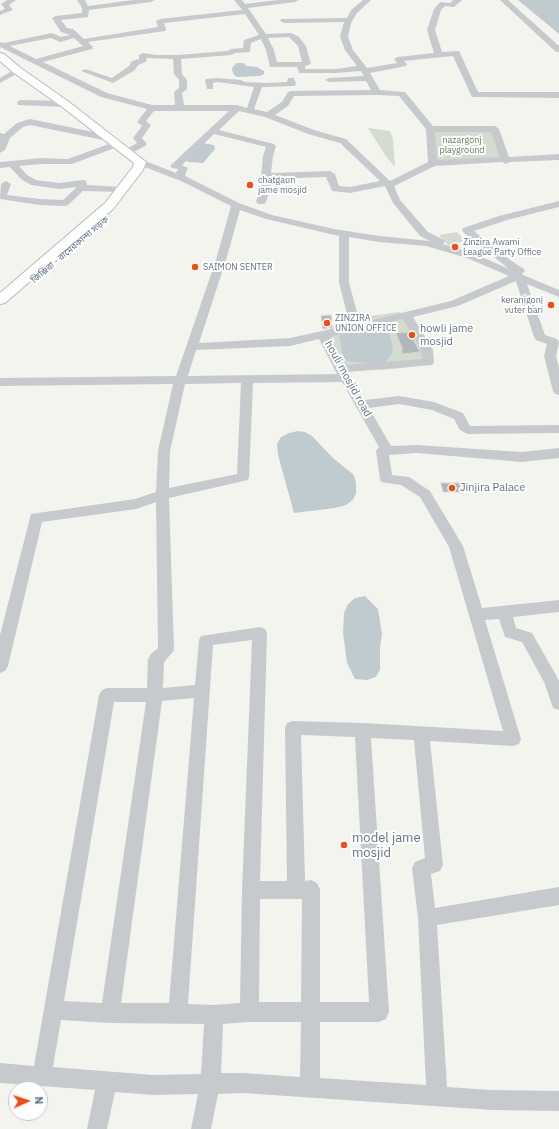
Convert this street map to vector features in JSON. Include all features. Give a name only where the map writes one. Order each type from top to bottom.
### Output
[{"type":"main road","points":[[1,48],[18,71],[65,104],[127,152],[139,164]]},
{"type":"main road","name":"জিঞ্জিরা - রামেরকান্দা সড়ক","points":[[0,300],[109,206],[139,164]]},
{"type":"main road","name":"জিঞ্জিরা - রামেরকান্দা সড়ক","points":[[0,308],[86,239],[121,205],[140,182],[143,173],[139,164]]},
{"type":"street","points":[[0,13],[9,10],[5,4],[12,0]]},
{"type":"street","points":[[36,61],[49,56],[89,47],[76,35],[70,31],[64,30],[56,18],[85,15],[86,8],[81,0]]},
{"type":"street","points":[[86,8],[98,3],[150,0]]},
{"type":"street","points":[[238,0],[263,36],[270,50],[273,65],[307,64],[302,46],[291,35],[279,12]]},
{"type":"street","points":[[279,12],[295,0]]},
{"type":"street","points":[[367,0],[354,12],[347,23],[344,37],[349,50],[377,92]]},
{"type":"street","points":[[439,55],[431,30],[438,9],[443,4],[451,5],[458,0]]},
{"type":"street","points":[[504,0],[559,50]]},
{"type":"street","points":[[83,41],[126,33],[162,29],[160,21],[244,9],[349,20]]},
{"type":"street","points":[[1,48],[52,35],[60,40],[76,35]]},
{"type":"street","points":[[85,71],[113,81],[132,68],[135,63],[143,60],[143,55],[156,57],[177,57],[231,53],[231,51],[247,50],[247,42],[252,38],[291,35]]},
{"type":"street","points":[[1,48],[36,61],[104,95],[152,108],[237,108],[268,115],[311,132],[343,141],[388,184],[396,201],[424,234],[557,293]]},
{"type":"street","points":[[274,79],[298,80],[365,72],[403,64],[398,59],[456,53],[475,95],[559,95]]},
{"type":"street","points":[[177,57],[178,74],[183,80],[183,89],[178,92],[180,108]]},
{"type":"street","points":[[300,64],[302,71],[365,72]]},
{"type":"street","points":[[0,81],[18,71]]},
{"type":"street","points":[[210,88],[210,81],[218,80],[259,84],[292,84],[298,80]]},
{"type":"street","points":[[248,111],[251,108],[259,84]]},
{"type":"street","points":[[268,115],[285,104],[291,94],[377,92],[402,94],[430,130],[433,163]]},
{"type":"street","points":[[21,103],[65,104]]},
{"type":"street","points":[[127,152],[142,144],[137,138],[147,125],[141,122],[152,108]]},
{"type":"street","points":[[184,179],[180,175],[183,168],[175,166],[237,108]]},
{"type":"street","points":[[0,150],[3,136],[20,125],[30,122],[112,141]]},
{"type":"street","points":[[430,130],[495,129],[506,161]]},
{"type":"street","points":[[212,131],[271,146],[261,202]]},
{"type":"street","points":[[0,165],[13,165],[42,161],[69,162],[112,141]]},
{"type":"street","points":[[266,176],[330,174],[335,189],[362,189],[388,184],[433,163],[506,161],[559,157]]},
{"type":"street","points":[[139,164],[184,179],[236,205],[276,219],[311,228],[379,239],[426,243],[471,256]]},
{"type":"street","points":[[13,165],[24,177],[34,183],[59,186],[83,183],[82,188]]},
{"type":"street","points":[[0,174],[3,186],[2,197],[40,202],[66,202],[82,188],[121,190]]},
{"type":"street","points":[[557,293],[506,262],[467,230],[503,218],[559,204]]},
{"type":"street","points":[[110,1013],[155,695],[156,660],[166,650],[163,494],[164,451],[180,379],[221,260],[236,205]]},
{"type":"street","points":[[344,233],[344,284],[356,327]]},
{"type":"street","points":[[519,276],[540,337],[553,342],[550,356],[559,391]]},
{"type":"street","name":"houli mosjid road","points":[[387,451],[380,435],[342,374],[323,335],[454,304],[519,276]]},
{"type":"street","points":[[0,382],[246,379],[342,374],[428,362],[427,350],[406,315]]},
{"type":"street","points":[[191,346],[249,346],[323,335]]},
{"type":"street","points":[[0,666],[36,518],[136,504],[163,494],[243,477],[246,379]]},
{"type":"street","points":[[361,404],[399,400],[434,406],[459,416],[467,430],[559,429]]},
{"type":"street","points":[[296,890],[293,728],[362,730],[513,739],[456,546],[425,494],[404,480],[386,479],[382,451],[417,449],[522,457],[559,454]]},
{"type":"street","points":[[477,615],[559,606]]},
{"type":"street","points":[[504,611],[510,634],[527,637],[551,680],[559,703]]},
{"type":"street","points":[[178,1013],[206,640],[260,633],[250,890],[249,1012]]},
{"type":"street","points":[[42,1076],[107,695],[155,695],[202,691]]},
{"type":"street","points":[[53,1010],[110,1013],[178,1013],[214,1015],[249,1012],[379,1012],[362,730]]},
{"type":"street","points":[[421,733],[434,865],[421,868],[427,918],[437,1096]]},
{"type":"street","points":[[250,890],[311,889],[309,1012],[310,1087]]},
{"type":"street","points":[[427,918],[559,896]]},
{"type":"street","points":[[201,1129],[210,1083],[214,1015]]},
{"type":"street","points":[[0,1073],[153,1085],[243,1082],[492,1100],[559,1101]]},
{"type":"street","points":[[97,1129],[107,1081]]},
{"type":"green space","points":[[368,128],[390,131],[393,139],[395,167],[385,155]]},
{"type":"green space","name":"nazargonj playground","points":[[495,129],[506,161],[433,163],[430,130]]},
{"type":"green space","points":[[457,232],[466,241],[448,245],[439,235]]},
{"type":"green space","points":[[399,312],[406,315],[423,339],[423,363],[411,367],[382,370],[348,368],[340,365],[323,335],[335,324],[348,319]]},
{"type":"shaded area","points":[[518,0],[559,0],[559,34]]},
{"type":"shaded area","points":[[237,63],[257,67],[264,71],[264,74],[260,76],[237,77],[234,75],[232,70],[233,66]]},
{"type":"shaded area","points":[[203,143],[214,145],[215,149],[203,163],[188,162],[186,160]]},
{"type":"shaded area","points":[[378,323],[389,332],[393,349],[391,356],[385,362],[377,364],[347,361],[343,357],[339,336],[346,332]]},
{"type":"shaded area","points":[[298,431],[305,432],[312,436],[333,458],[354,475],[356,493],[353,500],[346,505],[335,508],[294,513],[278,455],[277,444],[281,437]]},
{"type":"shaded area","points":[[365,596],[378,609],[382,634],[380,647],[380,669],[376,677],[367,680],[355,679],[347,663],[343,633],[344,613],[348,604],[355,598]]},
{"type":"building","name":"ZINZIRA UNION OFFICE","points":[[331,315],[332,327],[323,329],[321,316]]},
{"type":"building","name":"howli jame mosjid","points":[[409,332],[420,352],[402,354],[402,348],[396,333]]},
{"type":"building","name":"Jinjira Palace","points":[[441,483],[460,483],[462,492],[443,492]]},
{"type":"place","name":"chatgaun jame mosjid","points":[[250,185]]},
{"type":"place","name":"Zinzira Awami League Party Office","points":[[455,247]]},
{"type":"place","name":"SAIMON SENTER","points":[[195,267]]},
{"type":"place","name":"keranigonj vuter bari","points":[[551,305]]},
{"type":"place","name":"ZINZIRA UNION OFFICE","points":[[327,323]]},
{"type":"place","name":"howli jame mosjid","points":[[412,335]]},
{"type":"place","name":"Jinjira Palace","points":[[452,488]]},
{"type":"place","name":"model jame mosjid","points":[[344,845]]}]
